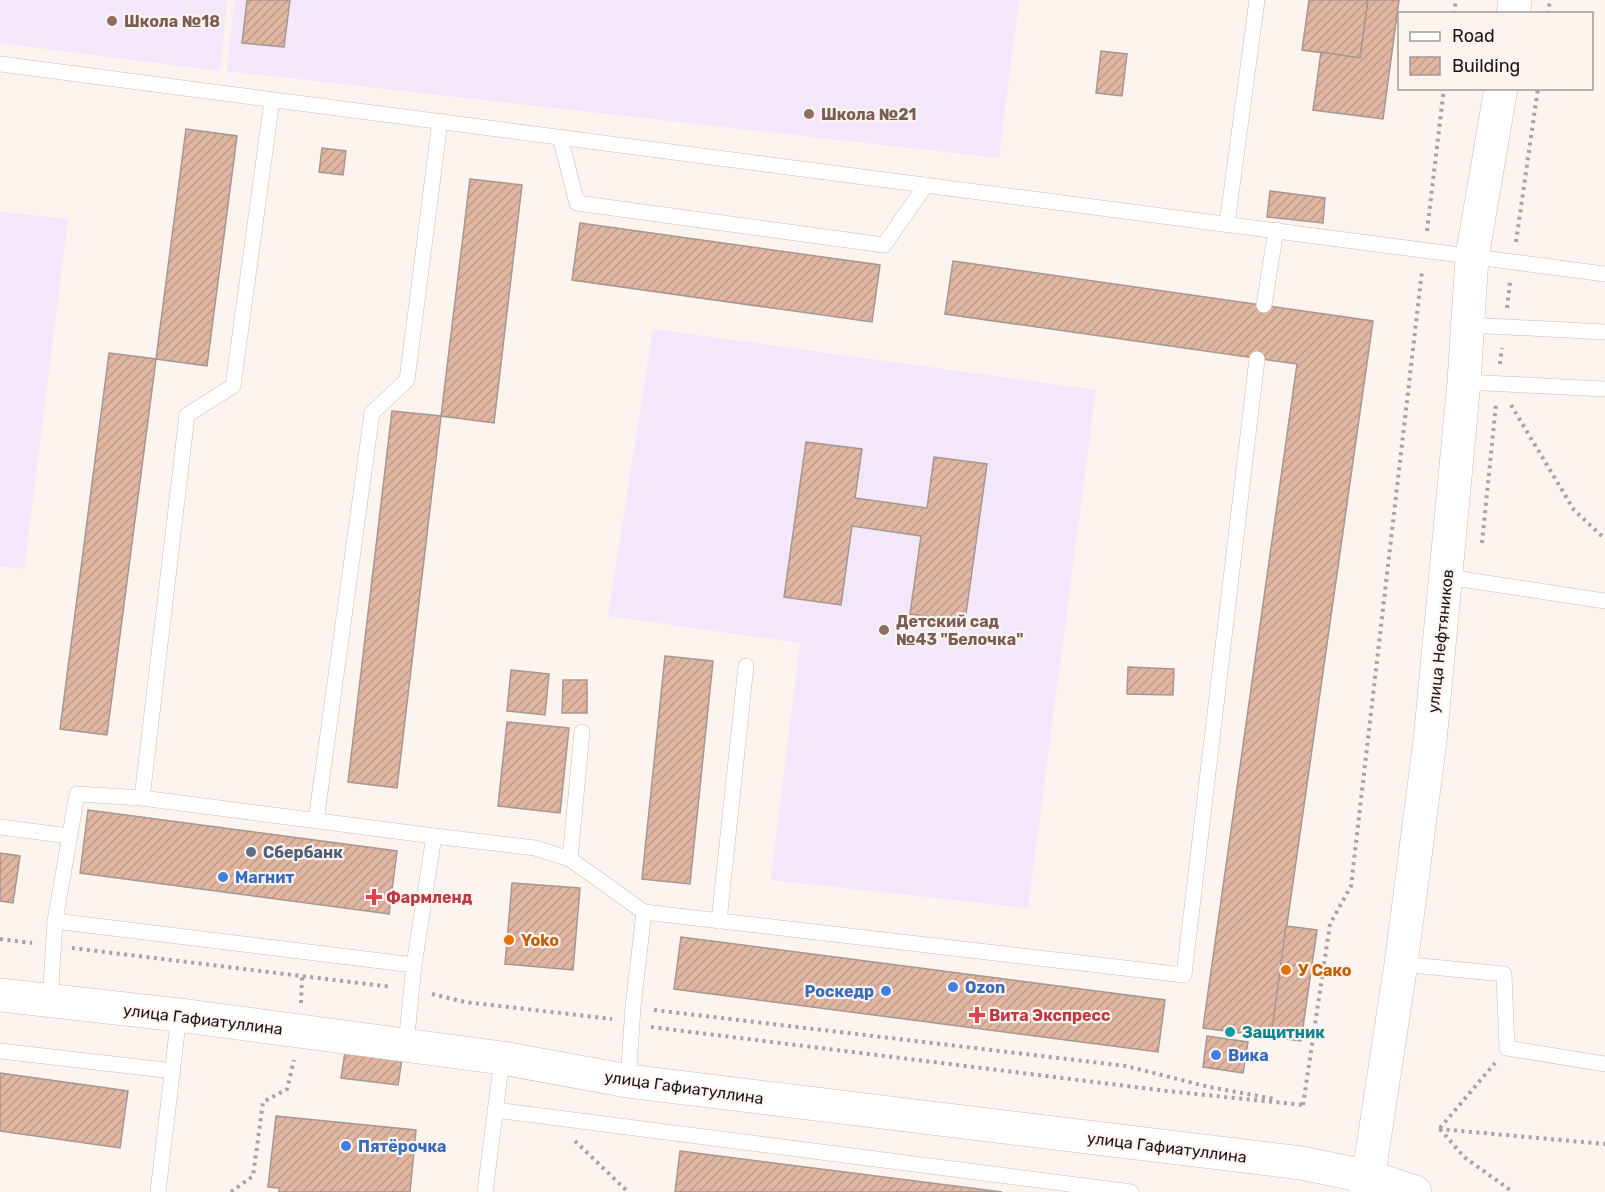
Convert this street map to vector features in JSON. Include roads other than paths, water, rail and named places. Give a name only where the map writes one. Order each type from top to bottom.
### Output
[{"type":"street","name":"улица Нефтяников","points":[[1368,1184],[1401,964],[1430,741],[1462,579],[1464,382],[1472,257],[1501,90]]},
{"type":"street","name":"улица Гафиатуллина","points":[[0,995],[178,1015],[502,1058],[628,1081],[1301,1163],[1368,1184],[1415,1192]]},
{"type":"lane","points":[[1227,224],[1257,0]]},
{"type":"lane","points":[[0,64],[1605,274]]},
{"type":"lane","points":[[142,798],[187,415],[233,386],[272,100]]},
{"type":"lane","points":[[316,821],[372,413],[407,380],[440,121]]},
{"type":"lane","points":[[560,137],[577,203],[884,245],[926,185]]},
{"type":"lane","points":[[1264,305],[1276,230]]},
{"type":"lane","points":[[1469,325],[1605,332]]},
{"type":"lane","points":[[50,1002],[55,921],[77,794],[142,798],[535,848],[570,859],[644,912],[1184,975],[1257,358]]},
{"type":"lane","points":[[1464,382],[1605,389]]},
{"type":"lane","points":[[1462,579],[1605,602]]},
{"type":"lane","points":[[719,921],[746,666]]},
{"type":"lane","points":[[570,859],[582,732]]},
{"type":"lane","points":[[0,827],[69,836]]},
{"type":"lane","points":[[406,1045],[414,965],[434,836]]},
{"type":"lane","points":[[628,1081],[633,1007],[644,912]]},
{"type":"lane","points":[[55,921],[414,965]]},
{"type":"lane","points":[[1401,964],[1504,974],[1506,1048],[1605,1064]]},
{"type":"lane","points":[[158,1192],[178,1015]]},
{"type":"lane","points":[[0,1051],[172,1071]]},
{"type":"lane","points":[[485,1192],[502,1058]]},
{"type":"lane","points":[[495,1110],[1131,1192]]},
{"type":"place","name":"Школа №18","points":[[112,21]]},
{"type":"place","name":"Школа №21","points":[[809,114]]},
{"type":"place","name":"Детский сад №43 \"Белочка\"","points":[[884,630]]},
{"type":"place","name":"Сбербанк","points":[[251,852]]},
{"type":"place","name":"Магнит","points":[[223,877]]},
{"type":"place","name":"Фармленд","points":[[374,897]]},
{"type":"place","name":"Yoko","points":[[509,940]]},
{"type":"place","name":"У Сако","points":[[1286,970]]},
{"type":"place","name":"Ozon","points":[[953,987]]},
{"type":"place","name":"Роскедр","points":[[886,991]]},
{"type":"place","name":"Вита Экспресс","points":[[977,1015]]},
{"type":"place","name":"Защитник","points":[[1230,1032]]},
{"type":"place","name":"Вика","points":[[1216,1055]]},
{"type":"place","name":"Пятёрочка","points":[[346,1146]]}]
